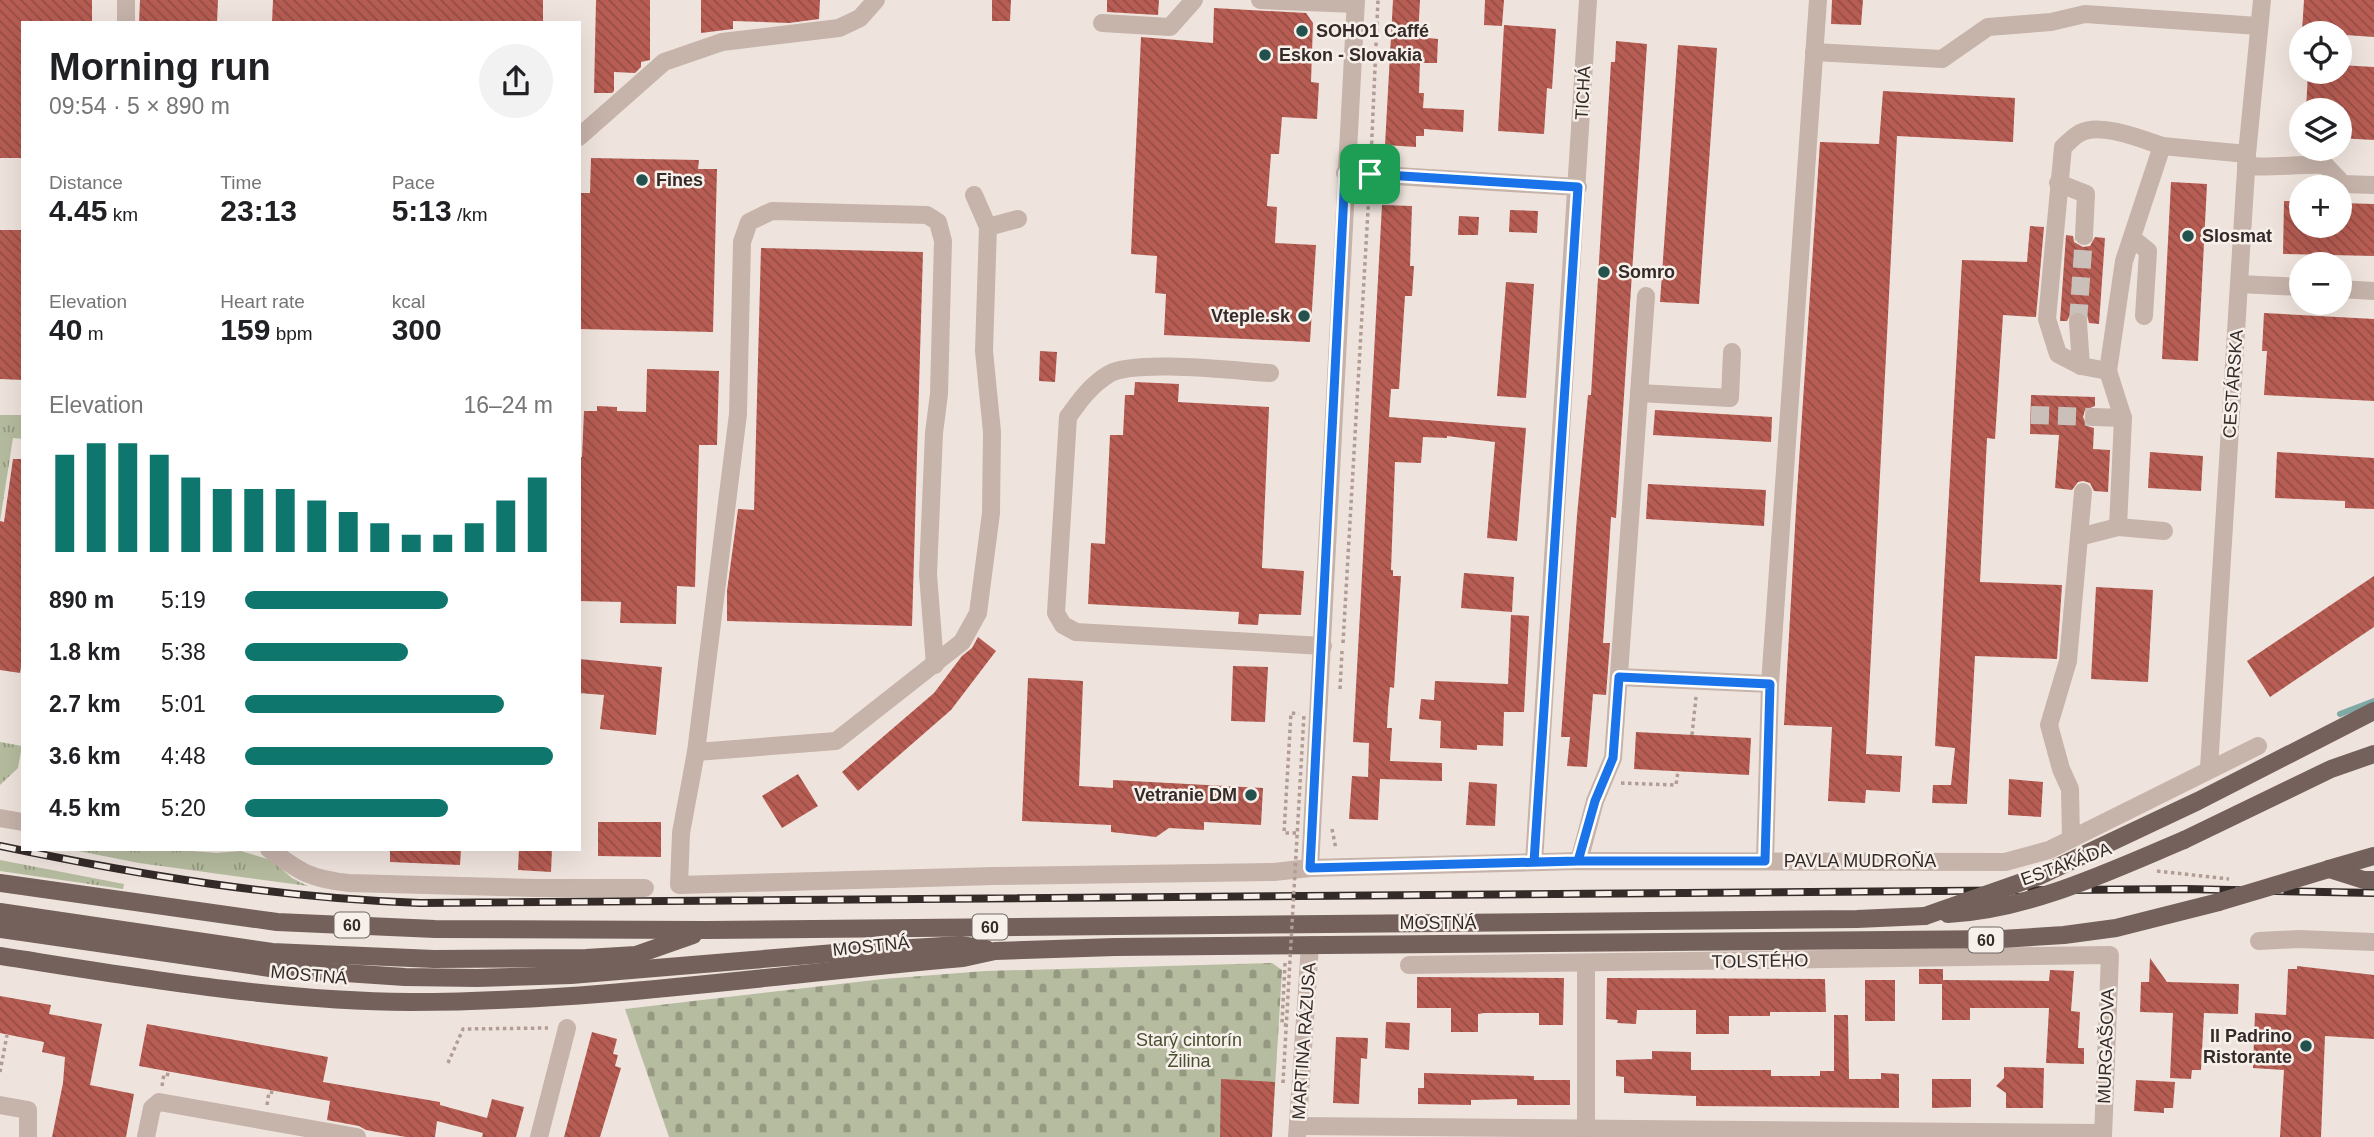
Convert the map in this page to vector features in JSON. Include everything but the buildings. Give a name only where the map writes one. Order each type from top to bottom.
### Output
[{"type":"main road","points":[[1924,916],[2039,876],[2198,801],[2374,711]]},
{"type":"main road","name":"ESTAKÁDA","points":[[1750,920],[1857,919],[1977,913],[2019,903],[2100,874],[2184,839],[2331,769],[2374,754]]},
{"type":"main road","name":"60","points":[[2329,869],[2374,856]]},
{"type":"main road","points":[[2329,869],[2364,880],[2374,880]]},
{"type":"main road","name":"MOSTNÁ","points":[[0,956],[268,993],[406,1002],[479,1001],[573,995],[963,958],[995,951],[1115,947],[2001,939],[2064,935],[2116,928],[2163,917],[2329,869]]},
{"type":"main road","name":"MOSTNÁ","points":[[0,883],[277,922],[435,929],[706,930],[1750,920]]},
{"type":"main road","points":[[0,912],[272,952],[435,960],[636,955],[706,930]]},
{"type":"main road","points":[[0,929],[270,968],[405,977],[571,975],[847,951],[960,945],[995,951]]},
{"type":"street","points":[[126,0],[126,21]]},
{"type":"street","points":[[581,135],[664,62],[722,42],[839,28],[860,18],[876,0]]},
{"type":"street","points":[[1102,23],[1170,27],[1194,0]]},
{"type":"street","points":[[1260,0],[1355,2],[1310,868]]},
{"type":"street","name":"TICHÁ","points":[[1534,862],[1588,0]]},
{"type":"street","points":[[1765,861],[1770,684],[1818,0]]},
{"type":"street","name":"CESTÁRSKA","points":[[2209,768],[2247,160],[2262,0]]},
{"type":"street","points":[[1814,52],[1942,59],[1989,27],[2051,22],[2085,14],[2258,26]]},
{"type":"street","points":[[2108,371],[2081,366],[2058,354],[2048,319],[2063,147],[2081,131],[2105,130],[2132,135],[2162,146],[2247,160],[2266,168],[2287,164],[2325,165],[2343,184],[2374,185]]},
{"type":"street","points":[[2118,527],[2123,418],[2108,371],[2124,261],[2162,146]]},
{"type":"street","points":[[1345,173],[1578,187]]},
{"type":"street","points":[[2058,183],[2086,194],[2084,236]]},
{"type":"street","points":[[935,665],[928,574],[934,433],[939,394],[943,255],[938,222],[927,215],[772,211],[748,222],[743,242],[738,414],[696,752],[836,741],[935,665],[962,642],[978,613],[991,513],[992,432],[984,351],[988,227],[974,195]]},
{"type":"street","points":[[988,227],[1018,219]]},
{"type":"street","points":[[2132,238],[2148,251],[2144,316]]},
{"type":"street","points":[[2239,284],[2289,286]]},
{"type":"street","points":[[2352,290],[2374,291]]},
{"type":"street","points":[[1578,861],[1595,801],[1613,758],[1646,296]]},
{"type":"street","points":[[2078,322],[2081,366]]},
{"type":"street","points":[[1639,393],[1730,398],[1732,352]]},
{"type":"street","points":[[1270,373],[1139,366],[1111,373],[1085,393],[1068,417],[1056,612],[1063,625],[1076,632],[1323,646]]},
{"type":"street","points":[[2094,417],[2123,418]]},
{"type":"street","points":[[2071,839],[2070,789],[2061,769],[2049,725],[2068,661],[2083,492]]},
{"type":"street","points":[[2079,537],[2118,527],[2164,531]]},
{"type":"street","points":[[1619,677],[1770,684]]},
{"type":"street","name":"PAVLA MUDROŇA","points":[[696,752],[681,833],[679,885],[1274,872],[1310,868],[1578,861],[2005,862],[2049,850],[2209,768],[2258,746]]},
{"type":"street","points":[[0,818],[21,822]]},
{"type":"street","points":[[272,851],[299,872],[322,880],[349,883],[645,888]]},
{"type":"street","points":[[2259,941],[2299,939],[2374,942]]},
{"type":"street","name":"MARTINA RÁZUSA","points":[[1298,1131],[1310,945]]},
{"type":"street","name":"TOLSTÉHO","points":[[1409,965],[2110,955]]},
{"type":"street","name":"MURGAŠOVA","points":[[2103,1135],[2110,955]]},
{"type":"street","points":[[1586,964],[1586,1129]]},
{"type":"street","points":[[539,1137],[567,1028]]},
{"type":"street","points":[[146,1137],[152,1108],[159,1102],[357,1137]]},
{"type":"street","points":[[0,1105],[28,1110],[28,1137]]},
{"type":"street","points":[[1298,1131],[1586,1129],[2103,1135]]},
{"type":"path","points":[[1340,690],[1378,0]]},
{"type":"path","points":[[1692,735],[1697,681]]},
{"type":"path","points":[[1283,1083],[1304,714],[1291,713],[1284,833],[1312,833]]},
{"type":"path","points":[[1605,782],[1676,785],[1678,771]]},
{"type":"path","points":[[1332,829],[1339,868]]},
{"type":"path","points":[[2154,871],[2236,880]]},
{"type":"path","points":[[1285,961],[1282,1024],[1306,1026]]},
{"type":"path","points":[[448,1063],[463,1029],[567,1028]]},
{"type":"path","points":[[0,1072],[7,1035]]},
{"type":"green space","points":[[0,415],[21,415],[21,439],[13,438],[0,521]]},
{"type":"green space","points":[[0,742],[21,746],[18,768],[0,785]]},
{"type":"green space","points":[[78,851],[241,851],[271,860],[292,878],[308,886],[139,863]]},
{"type":"green space","points":[[0,860],[124,884],[123,889],[0,871]]},
{"type":"green space","name":"Starý cintorín Žilina","points":[[1272,963],[1282,970],[1272,1137],[669,1137],[625,1009],[883,979],[985,971]]},
{"type":"waterway","points":[[2340,714],[2374,701]]},
{"type":"tunnel","points":[[2078,322],[2084,236]]},
{"type":"tunnel","points":[[2031,415],[2094,417]]},
{"type":"railway","points":[[0,846],[21,850]]},
{"type":"railway","points":[[26,851],[208,884],[314,896],[420,903],[2186,889],[2374,893]]},
{"type":"place","name":"SOHO1 Caffé","points":[[1302,31]]},
{"type":"place","name":"Eskon - Slovakia","points":[[1265,55]]},
{"type":"place","name":"Fines","points":[[642,180]]},
{"type":"place","name":"Slosmat","points":[[2188,236]]},
{"type":"place","name":"Somro","points":[[1604,272]]},
{"type":"place","name":"Vteple.sk","points":[[1304,316]]},
{"type":"place","name":"Vetranie DM","points":[[1251,795]]},
{"type":"place","name":"Il Padrino Ristorante","points":[[2306,1046]]},
{"type":"route","points":[[1370,174],[1345,173],[1310,868],[1578,861],[1765,861],[1770,684],[1619,677],[1613,758],[1595,801],[1578,861],[1534,862],[1578,187],[1370,174]]}]
